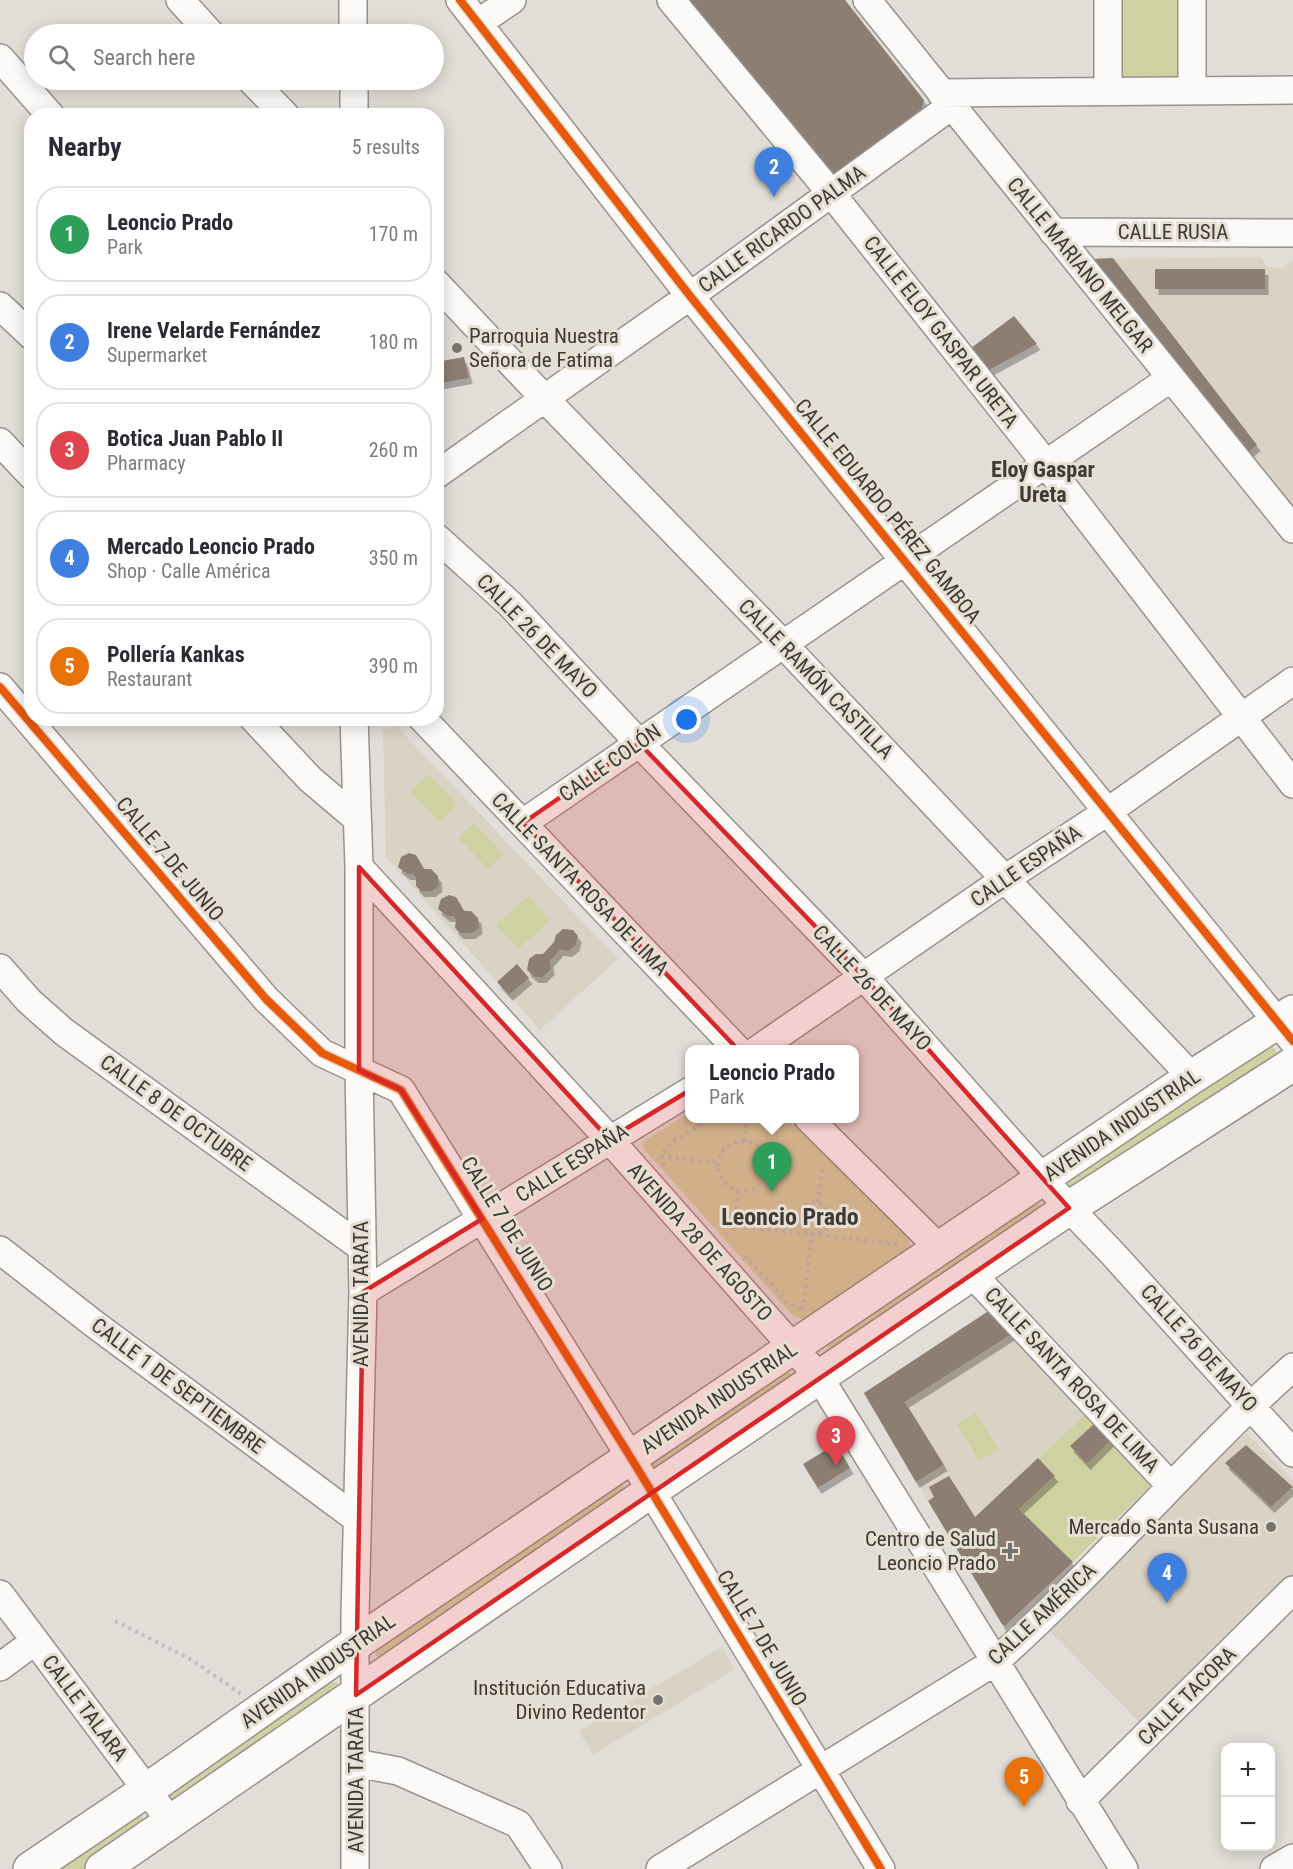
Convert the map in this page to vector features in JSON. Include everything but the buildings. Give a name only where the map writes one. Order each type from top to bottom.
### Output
[{"type":"main road","name":"AVENIDA INDUSTRIAL","points":[[30,1869],[355,1644],[1192,1077],[1288,1025]]},
{"type":"main road","name":"AVENIDA INDUSTRIAL","points":[[114,1864],[171,1821],[819,1377],[1069,1208],[1293,1064]]},
{"type":"street","points":[[180,0],[202,24]]},
{"type":"street","points":[[353,0],[354,24]]},
{"type":"street","name":"CALLE EDUARDO PÉREZ GAMBOA","points":[[460,0],[690,297],[1107,812],[1288,1025]]},
{"type":"street","points":[[478,23],[512,0]]},
{"type":"street","name":"CALLE ELOY GASPAR URETA","points":[[671,0],[831,193],[1046,464],[1293,784]]},
{"type":"street","name":"CALLE MARIANO MELGAR","points":[[867,0],[1293,529]]},
{"type":"street","points":[[1108,0],[1108,90]]},
{"type":"street","points":[[1192,0],[1192,90]]},
{"type":"street","points":[[0,58],[24,85]]},
{"type":"street","points":[[28,90],[44,108]]},
{"type":"street","points":[[261,90],[278,108]]},
{"type":"street","points":[[354,90],[354,108]]},
{"type":"street","points":[[946,99],[1108,90],[1293,90]]},
{"type":"street","name":"CALLE RICARDO PALMA","points":[[444,469],[690,297],[831,193],[946,99]]},
{"type":"street","name":"CALLE RUSIA","points":[[1053,232],[1293,233]]},
{"type":"street","name":"CALLE RAMÓN CASTILLA","points":[[444,292],[783,644],[1192,1077]]},
{"type":"street","points":[[0,306],[24,328]]},
{"type":"street","name":"CALLE COLÓN","points":[[523,823],[1171,378]]},
{"type":"street","points":[[0,442],[24,468]]},
{"type":"street","name":"CALLE 26 DE MAYO","points":[[444,544],[510,604],[639,743],[864,977],[1069,1208],[1293,1453]]},
{"type":"street","name":"CALLE ESPAÑA","points":[[764,1045],[1005,879],[1107,812],[1293,681]]},
{"type":"street","name":"CALLE 7 DE JUNIO","points":[[0,687],[24,715]]},
{"type":"street","name":"CALLE 7 DE JUNIO","points":[[33,726],[266,999],[322,1053],[401,1090],[631,1458],[880,1869]]},
{"type":"street","points":[[261,726],[310,778],[356,818]]},
{"type":"street","name":"AVENIDA TARATA","points":[[354,726],[359,867],[359,1070],[363,1292],[355,1644],[355,1869]]},
{"type":"street","name":"CALLE SANTA ROSA DE LIMA","points":[[430,726],[733,1045]]},
{"type":"street","name":"AVENIDA 28 DE AGOSTO","points":[[359,867],[609,1139],[819,1377],[1124,1869]]},
{"type":"street","name":"CALLE 8 DE OCTUBRE","points":[[0,968],[29,1001],[64,1032],[361,1247]]},
{"type":"street","name":"CALLE ESPAÑA","points":[[363,1292],[685,1094]]},
{"type":"street","points":[[800,1126],[939,1248]]},
{"type":"street","name":"CALLE 1 DE SEPTIEMBRE","points":[[0,1250],[93,1323],[357,1519]]},
{"type":"street","name":"CALLE SANTA ROSA DE LIMA","points":[[973,1275],[1170,1485]]},
{"type":"street","name":"CALLE AMÉRICA","points":[[660,1869],[996,1661],[1042,1620],[1170,1485],[1250,1405],[1293,1367]]},
{"type":"street","name":"CALLE TALARA","points":[[0,1594],[171,1821]]},
{"type":"street","name":"CALLE TACORA","points":[[1080,1801],[1290,1601]]},
{"type":"street","points":[[0,1667],[35,1641]]},
{"type":"street","points":[[356,1762],[398,1770],[518,1824],[548,1869]]},
{"type":"street","points":[[1274,1869],[1293,1858]]},
{"type":"path","points":[[664,1167],[661,1156],[668,1145],[705,1123]]},
{"type":"path","points":[[745,1142],[747,1123]]},
{"type":"path","points":[[753,1143],[765,1154],[768,1170],[761,1184],[746,1191],[738,1191],[731,1188],[721,1177],[718,1163],[725,1149],[731,1145],[753,1143]]},
{"type":"path","points":[[661,1156],[718,1163]]},
{"type":"path","points":[[815,1157],[832,1173]]},
{"type":"path","points":[[818,1202],[823,1165]]},
{"type":"path","points":[[726,1235],[735,1227],[738,1191]]},
{"type":"path","points":[[813,1201],[818,1202],[827,1208],[831,1218],[822,1232],[812,1234],[799,1225],[798,1214],[803,1205],[813,1201]]},
{"type":"path","points":[[718,1226],[734,1243]]},
{"type":"path","points":[[735,1227],[903,1245]]},
{"type":"path","points":[[803,1310],[812,1234]]},
{"type":"path","points":[[899,1239],[903,1245]]},
{"type":"path","points":[[900,1250],[903,1245]]},
{"type":"path","points":[[742,1252],[789,1303],[803,1310],[811,1309]]},
{"type":"path","points":[[115,1621],[192,1660],[229,1684],[261,1710]]},
{"type":"highlighted area","points":[[639,743],[864,977],[1069,1208],[356,1695],[363,1292],[482,1219],[401,1090],[359,1070],[359,867],[609,1139],[745,1057],[523,823]]},
{"type":"shaded area","points":[[1260,257],[1268,267],[1283,268],[1293,260],[1293,527],[1091,259]]},
{"type":"shaded area","points":[[397,727],[618,959],[540,1030],[386,857],[383,730]]},
{"type":"shaded area","points":[[990,1310],[1087,1413],[951,1539],[864,1393]]},
{"type":"shaded area","points":[[1247,1433],[1293,1480],[1293,1579],[1142,1725],[1049,1630],[1175,1495]]},
{"type":"shaded area","name":"Institución Educativa Divino Redentor","points":[[722,1647],[735,1669],[593,1755],[579,1731]]},
{"type":"green space","points":[[1114,0],[1183,0],[1183,80],[1125,86],[1115,76]]},
{"type":"green space","points":[[429,774],[457,805],[439,822],[410,791]]},
{"type":"green space","points":[[474,823],[504,854],[488,869],[458,838]]},
{"type":"green space","points":[[528,896],[551,920],[518,949],[496,925]]},
{"type":"green space","points":[[1272,1045],[1278,1055],[1077,1195],[1063,1185],[1068,1174],[1264,1046]]},
{"type":"green space","name":"Leoncio Prado","points":[[685,1115],[685,1123],[791,1123],[908,1237],[910,1245],[908,1254],[811,1318],[802,1319],[792,1315],[643,1148],[643,1143]]},
{"type":"green space","points":[[1037,1201],[1042,1209],[832,1353],[825,1343]]},
{"type":"green space","points":[[781,1369],[789,1371],[794,1378],[657,1478],[646,1460]]},
{"type":"green space","points":[[976,1413],[999,1450],[979,1461],[957,1424]]},
{"type":"green space","points":[[1087,1413],[1152,1484],[1073,1562],[1002,1492]]},
{"type":"green space","points":[[616,1482],[622,1484],[628,1492],[380,1661],[376,1655],[376,1646]]},
{"type":"green space","points":[[327,1681],[337,1683],[339,1690],[174,1801],[167,1792]]},
{"type":"green space","points":[[139,1813],[146,1822],[145,1827],[83,1869],[51,1869]]},
{"type":"cycle path","points":[[460,0],[690,296],[1293,1041]]},
{"type":"cycle path","points":[[0,687],[24,715]]},
{"type":"cycle path","points":[[33,726],[266,999],[322,1053],[401,1090],[631,1458],[881,1869]]},
{"type":"place","name":"Irene Velarde Fernández","points":[[774,197]]},
{"type":"place","name":"Parroquia Nuestra Señora de Fatima","points":[[457,348]]},
{"type":"place","name":"Leoncio Prado","points":[[772,1192]]},
{"type":"place","name":"Botica Juan Pablo II","points":[[836,1466]]},
{"type":"place","name":"Mercado Santa Susana","points":[[1271,1527]]},
{"type":"place","name":"Centro de Salud Leoncio Prado","points":[[1010,1551]]},
{"type":"place","name":"Mercado Leoncio Prado","points":[[1167,1603]]},
{"type":"place","name":"Institución Educativa Divino Redentor","points":[[658,1700]]},
{"type":"place","name":"Pollería Kankas","points":[[1024,1807]]},
{"type":"district","name":"Eloy Gaspar Ureta","points":[[1043,482]]},
{"type":"district","name":"Leoncio Prado","points":[[790,1217]]}]
